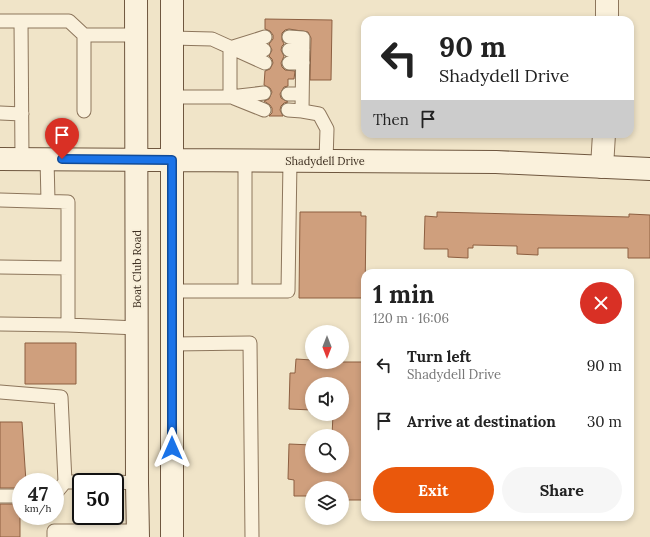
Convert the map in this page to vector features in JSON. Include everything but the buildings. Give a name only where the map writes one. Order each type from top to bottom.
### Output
[{"type":"main road","name":"Boat Club Road","points":[[136,0],[138,534]]},
{"type":"main road","points":[[172,0],[172,537]]},
{"type":"main road","points":[[606,16],[607,0]]},
{"type":"main road","points":[[602,166],[604,138]]},
{"type":"main road","name":"Shadydell Drive","points":[[0,159],[496,162],[650,169]]},
{"type":"lane","points":[[0,21],[69,21],[84,35],[136,35]]},
{"type":"lane","points":[[21,21],[22,159]]},
{"type":"lane","points":[[84,35],[84,111]]},
{"type":"lane","points":[[171,38],[212,39],[230,48],[265,50],[230,48]]},
{"type":"lane","points":[[289,44],[303,38],[302,111]]},
{"type":"lane","points":[[230,48],[230,97]]},
{"type":"lane","points":[[288,63],[303,57]]},
{"type":"lane","points":[[172,96],[230,97],[264,93]]},
{"type":"lane","points":[[288,94],[302,94]]},
{"type":"lane","points":[[230,97],[264,110]]},
{"type":"lane","points":[[288,110],[318,114],[327,129],[326,161]]},
{"type":"lane","points":[[0,113],[22,114]]},
{"type":"lane","points":[[47,159],[48,201]]},
{"type":"lane","points":[[245,161],[245,291]]},
{"type":"lane","points":[[171,291],[288,291],[290,161]]},
{"type":"lane","points":[[0,200],[68,202],[68,325]]},
{"type":"lane","points":[[0,267],[68,268]]},
{"type":"lane","points":[[0,324],[137,328]]},
{"type":"lane","points":[[172,344],[250,344],[252,537]]},
{"type":"lane","points":[[0,392],[62,397],[65,482],[72,482]]},
{"type":"lane","points":[[124,482],[137,483]]},
{"type":"lane","points":[[0,496],[12,496]]},
{"type":"lane","points":[[54,537],[54,531],[138,534]]},
{"type":"route","points":[[62,159],[172,160],[172,448]]}]
